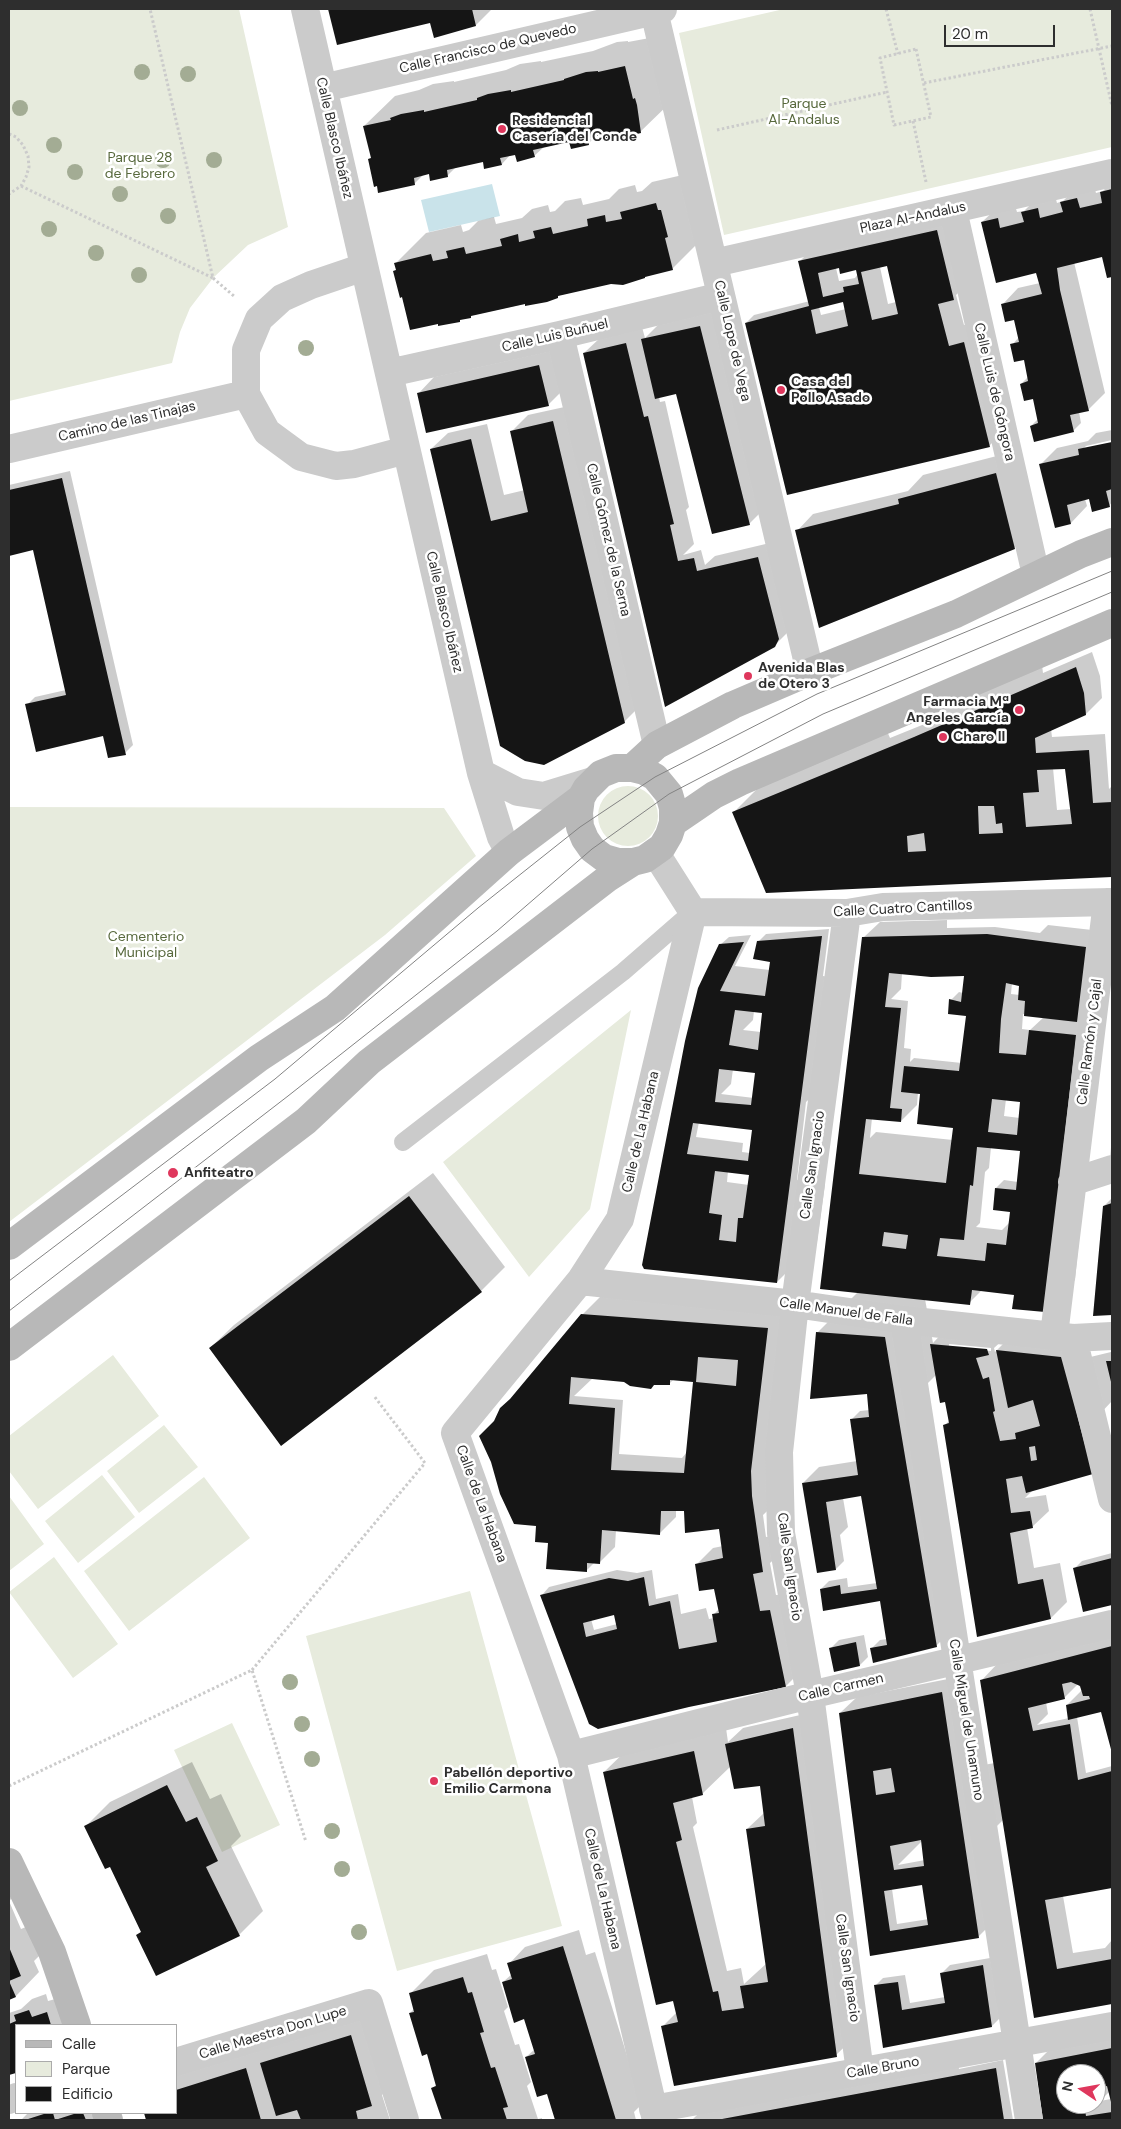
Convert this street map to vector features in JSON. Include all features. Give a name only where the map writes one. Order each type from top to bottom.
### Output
[{"type":"street","name":"Calle Blasco Ibáñez","points":[[305,9],[481,773]]},
{"type":"street","name":"Calle Francisco de Quevedo","points":[[323,88],[563,20],[658,10]]},
{"type":"street","name":"Calle Lope de Vega","points":[[658,10],[684,137],[810,672]]},
{"type":"street","name":"Plaza Al-Andalus","points":[[714,263],[1112,173]]},
{"type":"street","name":"Calle Luis de Góngora","points":[[943,212],[1036,575]]},
{"type":"street","points":[[364,267],[311,285],[282,298],[259,319],[246,350],[246,394],[267,432],[301,457],[336,466],[406,450]]},
{"type":"street","name":"Calle Luis Buñuel","points":[[389,373],[560,335],[721,296]]},
{"type":"street","name":"Calle Gómez de la Serna","points":[[560,335],[657,745]]},
{"type":"street","name":"Camino de las Tinajas","points":[[9,450],[246,394]]},
{"type":"street","points":[[632,768],[657,745],[734,706],[810,672],[956,614],[1036,575],[1112,542]]},
{"type":"street","points":[[672,823],[714,795],[740,782],[1112,623]]},
{"type":"street","points":[[9,1246],[252,1064],[335,1008],[509,852],[587,789],[601,774],[616,768],[632,768],[655,777],[669,794],[673,808],[672,823],[665,841],[644,857],[608,878],[369,1062],[306,1121],[9,1347]]},
{"type":"street","points":[[481,773],[518,792],[544,796],[587,789]]},
{"type":"street","points":[[481,773],[502,838],[509,852]]},
{"type":"street","points":[[587,789],[579,814],[580,827],[584,839],[592,849],[604,858],[618,862],[644,857]]},
{"type":"street","points":[[644,857],[693,912]]},
{"type":"street","name":"Calle Cuatro Cantillos","points":[[693,912],[847,913],[883,907],[1110,902]]},
{"type":"street","name":"Calle Ramón y Cajal","points":[[1110,902],[1072,1182],[1063,1336],[1112,1499]]},
{"type":"street","name":"Calle de La Habana","points":[[654,2115],[571,1755],[455,1433],[580,1281],[620,1219],[693,912]]},
{"type":"street","name":"Calle San Ignacio","points":[[847,913],[795,1304],[779,1452],[781,1533],[810,1696],[860,2072]]},
{"type":"street","points":[[1072,1182],[1112,1169]]},
{"type":"street","name":"Calle Manuel de Falla","points":[[580,1281],[795,1304],[904,1320],[1063,1336],[1112,1336]]},
{"type":"street","name":"Calle Miguel de Unamuno","points":[[904,1320],[1029,2120]]},
{"type":"street","name":"Calle Carmen","points":[[571,1755],[1112,1624]]},
{"type":"street","points":[[9,1862],[52,1952],[77,2024]]},
{"type":"street","name":"Calle Maestra Don Lupe","points":[[178,2061],[369,2003],[405,2120]]},
{"type":"street","name":"Calle Bruno","points":[[654,2115],[860,2072],[1112,2026]]},
{"type":"lane","points":[[403,1142],[623,972],[693,912]]},
{"type":"path","points":[[21,186],[213,278],[150,9]]},
{"type":"path","points":[[886,9],[898,54]]},
{"type":"path","points":[[1090,9],[1112,106]]},
{"type":"path","points":[[924,83],[1099,47],[1112,46]]},
{"type":"path","points":[[916,50],[931,117],[894,125],[880,58],[898,54],[916,50]]},
{"type":"path","points":[[684,137],[887,92]]},
{"type":"path","points":[[913,121],[943,212]]},
{"type":"path","points":[[9,134],[16,137],[24,146],[28,156],[29,167],[21,186],[9,194]]},
{"type":"path","points":[[9,1786],[252,1670],[425,1463],[374,1396]]},
{"type":"path","points":[[252,1670],[306,1842]]},
{"type":"green space","name":"Parque 28 de Febrero","points":[[9,9],[239,9],[288,227],[248,245],[213,278],[190,308],[180,332],[172,363],[9,401]]},
{"type":"green space","name":"Parque Al-Andalus","points":[[784,9],[1112,9],[1112,147],[724,235],[679,33]]},
{"type":"green space","points":[[628,786],[644,791],[649,795],[653,800],[658,816],[653,832],[649,837],[644,841],[628,846],[612,841],[607,837],[603,832],[598,816],[603,800],[607,795],[612,791]]},
{"type":"green space","name":"Cementerio Municipal","points":[[9,807],[444,808],[476,856],[385,935],[9,1222]]},
{"type":"green space","points":[[631,1010],[590,1209],[529,1277],[443,1162]]},
{"type":"green space","points":[[113,1355],[159,1416],[38,1509],[9,1471],[9,1436]]},
{"type":"green space","points":[[164,1425],[198,1467],[139,1513],[107,1471]]},
{"type":"green space","points":[[102,1475],[135,1517],[78,1563],[45,1521]]},
{"type":"green space","points":[[204,1477],[250,1538],[129,1631],[84,1571]]},
{"type":"green space","points":[[9,1496],[44,1544],[9,1571]]},
{"type":"green space","points":[[54,1557],[118,1644],[73,1678],[9,1592]]},
{"type":"green space","name":"Pabellón deportivo Emilio Carmona","points":[[470,1591],[562,1926],[397,1971],[306,1636]]},
{"type":"green space","points":[[232,1723],[280,1825],[222,1852],[174,1750]]},
{"type":"water","points":[[492,184],[500,216],[429,232],[421,200]]},
{"type":"building","points":[[328,9],[472,9],[476,26],[434,38],[430,23],[337,45]]},
{"type":"building","name":"Residencial Casería del Conde","points":[[625,66],[633,99],[635,98],[637,105],[641,133],[604,142],[602,135],[588,138],[589,145],[571,149],[569,142],[533,150],[535,157],[517,162],[515,155],[500,158],[502,165],[484,169],[483,162],[447,170],[448,177],[430,181],[429,174],[414,178],[415,185],[378,193],[377,186],[374,187],[368,159],[371,158],[363,126],[391,120],[390,118],[401,114],[424,110],[424,112],[477,100],[477,98],[488,94],[511,90],[511,92],[564,80],[586,72],[598,72]]},
{"type":"building","points":[[1112,189],[1112,277],[1107,278],[1102,257],[1057,268],[1060,290],[1089,411],[1070,415],[1074,432],[1034,442],[1030,426],[1038,423],[1033,399],[1024,401],[1020,384],[1028,381],[1024,360],[1014,362],[1010,344],[1019,342],[1014,320],[1005,322],[1001,304],[1042,294],[1036,273],[996,283],[981,222],[998,218],[1000,228],[1024,222],[1021,212],[1038,208],[1040,218],[1063,212],[1060,202],[1077,198],[1080,208],[1102,203],[1100,192]]},
{"type":"building","points":[[656,203],[658,210],[661,210],[668,237],[665,238],[673,270],[623,285],[611,284],[558,296],[558,298],[547,302],[525,306],[525,304],[471,316],[471,318],[460,320],[460,322],[438,326],[438,324],[410,330],[393,271],[396,270],[394,263],[431,254],[433,261],[448,258],[446,251],[464,247],[466,254],[502,246],[500,239],[518,234],[519,242],[535,238],[533,231],[551,227],[553,234],[588,226],[587,219],[605,215],[606,222],[622,219],[620,212]]},
{"type":"building","points":[[937,230],[954,300],[938,304],[949,346],[964,342],[990,447],[787,495],[745,323],[809,306],[798,261]],"holes":[[[887,266],[898,314],[872,320],[861,272]],[[839,268],[840,274],[856,270],[859,284],[843,287],[844,292],[823,297],[818,273]],[[843,302],[848,326],[816,334],[811,310]]]},
{"type":"building","points":[[700,326],[750,525],[712,534],[676,394],[655,399],[641,339]]},
{"type":"building","points":[[626,343],[644,417],[648,416],[674,524],[670,525],[678,561],[694,558],[697,571],[758,557],[779,639],[775,647],[665,707],[583,353]]},
{"type":"building","points":[[539,365],[549,406],[426,433],[417,393]]},
{"type":"building","points":[[553,421],[625,723],[544,765],[525,761],[500,746],[430,449],[471,439],[491,521],[528,512],[510,431]]},
{"type":"building","points":[[1112,442],[1112,489],[1106,491],[1110,507],[1092,512],[1089,499],[1067,505],[1071,524],[1055,528],[1039,464],[1079,455],[1078,449]]},
{"type":"building","points":[[996,473],[1015,549],[819,628],[795,530],[899,504],[898,499]]},
{"type":"building","points":[[62,478],[126,755],[108,758],[103,736],[36,752],[25,704],[66,695],[33,550],[9,556],[9,490]]},
{"type":"building","points":[[1076,667],[1084,693],[1086,715],[1035,738],[1036,753],[1089,750],[1093,803],[1112,802],[1112,877],[766,893],[732,812],[914,737]],"holes":[[[1065,769],[1072,824],[1026,827],[1023,793],[1039,792],[1037,770]],[[978,806],[994,806],[996,824],[1002,823],[1003,833],[979,834]],[[924,833],[926,851],[908,852],[907,836]]]},
{"type":"building","points":[[987,934],[1086,947],[1077,1022],[1024,1016],[1025,1001],[1018,1000],[1019,986],[1006,983],[1001,1019],[999,1053],[1026,1055],[1029,1030],[1076,1035],[1045,1312],[1012,1309],[1014,1295],[972,1290],[970,1305],[820,1289],[862,937]],"holes":[[[889,973],[931,977],[964,976],[961,1002],[949,999],[948,1014],[966,1016],[959,1071],[904,1066],[901,1092],[920,1094],[917,1124],[953,1128],[946,1183],[859,1174],[866,1119],[901,1122],[902,1109],[890,1108],[901,1008],[885,1007]],[[992,1099],[1020,1102],[1017,1135],[988,1132]],[[977,1147],[1020,1151],[1016,1190],[995,1188],[993,1210],[1010,1212],[1006,1245],[987,1243],[985,1261],[937,1256],[940,1238],[964,1240],[970,1185],[973,1186]],[[884,1232],[908,1235],[906,1249],[882,1246]]]},
{"type":"building","points":[[822,936],[777,1283],[644,1269],[642,1265],[685,1041],[698,988],[719,944],[744,942],[720,991],[765,996],[770,962],[753,959],[757,941]],"holes":[[[735,1010],[762,1013],[758,1050],[729,1045]],[[719,1069],[755,1073],[751,1105],[715,1102]],[[693,1123],[752,1130],[748,1161],[687,1154]],[[715,1171],[749,1175],[743,1218],[738,1218],[736,1242],[719,1240],[722,1215],[709,1213]]]},
{"type":"building","points":[[409,1196],[482,1292],[281,1446],[209,1348]]},
{"type":"building","points":[[1112,1203],[1112,1315],[1093,1316],[1103,1206]]},
{"type":"building","points":[[581,1314],[768,1328],[751,1471],[752,1496],[763,1572],[753,1574],[760,1611],[770,1610],[786,1687],[689,1707],[598,1729],[589,1724],[540,1595],[609,1578],[628,1581],[644,1577],[649,1606],[670,1601],[679,1649],[717,1642],[712,1614],[719,1613],[714,1589],[699,1591],[695,1564],[723,1558],[719,1529],[685,1533],[684,1511],[661,1511],[660,1535],[602,1530],[600,1564],[587,1563],[587,1572],[546,1569],[548,1543],[535,1542],[536,1526],[514,1524],[500,1494],[491,1462],[479,1436],[494,1421],[500,1408],[510,1399]],"holes":[[[698,1357],[738,1360],[736,1386],[696,1382]],[[571,1377],[624,1382],[630,1386],[651,1389],[654,1385],[670,1385],[670,1380],[693,1382],[684,1473],[611,1470],[615,1408],[569,1404]],[[614,1615],[617,1629],[586,1637],[583,1623]]]},
{"type":"building","points":[[816,1332],[885,1337],[937,1647],[873,1663],[870,1648],[887,1645],[880,1601],[823,1611],[820,1589],[840,1585],[841,1594],[877,1589],[861,1496],[826,1502],[836,1570],[817,1573],[802,1483],[858,1475],[850,1419],[869,1417],[867,1394],[810,1399]]},
{"type":"building","points":[[930,1344],[987,1349],[989,1355],[976,1358],[983,1379],[989,1377],[995,1411],[993,1412],[1000,1441],[1016,1439],[1015,1433],[1040,1426],[1033,1400],[1008,1408],[996,1350],[1061,1357],[1093,1474],[1026,1493],[1022,1476],[1006,1479],[1011,1513],[1030,1511],[1033,1528],[1010,1533],[1018,1584],[1043,1579],[1051,1619],[977,1637],[943,1425],[949,1423],[945,1402],[940,1403]],"holes":[[[1035,1446],[1037,1460],[1031,1461],[1029,1447]]]},
{"type":"building","points":[[1106,1361],[1112,1361],[1112,1386]]},
{"type":"building","points":[[1112,1558],[1112,1605],[1083,1612],[1073,1568]]},
{"type":"building","points":[[856,1642],[860,1666],[834,1672],[829,1648]]},
{"type":"building","points":[[1112,1646],[1112,1753],[1101,1712],[1068,1720],[1066,1705],[1090,1699],[1089,1696],[1083,1696],[1080,1686],[1071,1682],[1062,1684],[1065,1699],[1028,1708],[1033,1731],[1070,1724],[1078,1780],[1112,1771],[1112,1888],[1045,1900],[1057,1969],[1112,1959],[1112,2004],[1034,2018],[980,1680]]},
{"type":"building","points":[[942,1692],[979,1938],[870,1956],[839,1713]],"holes":[[[891,1768],[895,1792],[876,1795],[873,1771]],[[921,1840],[924,1866],[894,1870],[890,1846]],[[922,1885],[928,1925],[890,1931],[884,1891]]]},
{"type":"building","points":[[793,1728],[837,2057],[674,2086],[661,2026],[678,2022],[673,2001],[656,2005],[603,1772],[694,1751],[703,1795],[673,1803],[682,1840],[676,1842],[713,1992],[718,1991],[722,2011],[744,2008],[740,1986],[768,1982],[746,1829],[765,1826],[760,1786],[734,1789],[725,1744]]},
{"type":"building","points":[[167,1785],[186,1822],[197,1817],[218,1861],[206,1867],[240,1936],[156,1976],[136,1935],[141,1932],[110,1867],[105,1869],[84,1826]]},
{"type":"building","points":[[563,1946],[616,2120],[555,2120],[547,2094],[537,2097],[525,2057],[535,2054],[524,2019],[514,2023],[502,1982],[512,1979],[507,1963]]},
{"type":"building","points":[[9,1947],[21,1976],[9,1981]]},
{"type":"building","points":[[983,1965],[992,2027],[883,2048],[874,1985],[898,1982],[902,2010],[945,2003],[940,1973]]},
{"type":"building","points":[[463,1977],[468,1993],[472,1992],[484,2032],[480,2033],[491,2068],[495,2067],[508,2107],[503,2108],[507,2120],[442,2120],[431,2088],[436,2086],[427,2054],[422,2056],[409,2013],[414,2012],[409,1993]]},
{"type":"building","points":[[9,1981],[16,1997],[9,2000]]},
{"type":"building","points":[[29,2010],[32,2017],[47,2012],[51,2024],[15,2024],[15,2073],[9,2075],[9,2024],[16,2021],[14,2015]]},
{"type":"building","points":[[351,2035],[372,2106],[356,2111],[358,2120],[301,2120],[297,2110],[276,2116],[260,2063]]},
{"type":"building","points":[[1112,2048],[1112,2106],[1106,2086],[1106,2064],[1056,2064],[1056,2114],[1086,2114],[1086,2116],[1112,2112],[1112,2120],[1043,2120],[1035,2063]]},
{"type":"building","points":[[246,2068],[261,2120],[146,2120],[144,2114],[178,2114],[178,2089]]},
{"type":"building","points":[[996,2068],[1004,2120],[722,2120],[722,2119]]},
{"type":"building","points":[[44,2114],[53,2114],[55,2120],[25,2120]]},
{"type":"building","points":[[74,2114],[83,2114],[86,2120],[55,2120]]},
{"type":"tram line","points":[[9,1281],[275,1079],[478,908],[580,827],[655,777],[817,694],[1112,571]]},
{"type":"tram line","points":[[9,1311],[288,1096],[497,931],[592,849],[669,794],[823,714],[1112,592]]},
{"type":"place","name":"Residencial Casería del Conde","points":[[502,129]]},
{"type":"place","name":"Casa del Pollo Asado","points":[[781,390]]},
{"type":"place","name":"Avenida Blas de Otero 3","points":[[748,676]]},
{"type":"place","name":"Farmacia Mª Angeles García","points":[[1019,710]]},
{"type":"place","name":"Charo II","points":[[943,737]]},
{"type":"place","name":"Anfiteatro","points":[[173,1173]]},
{"type":"place","name":"Pabellón deportivo Emilio Carmona","points":[[434,1781]]}]
